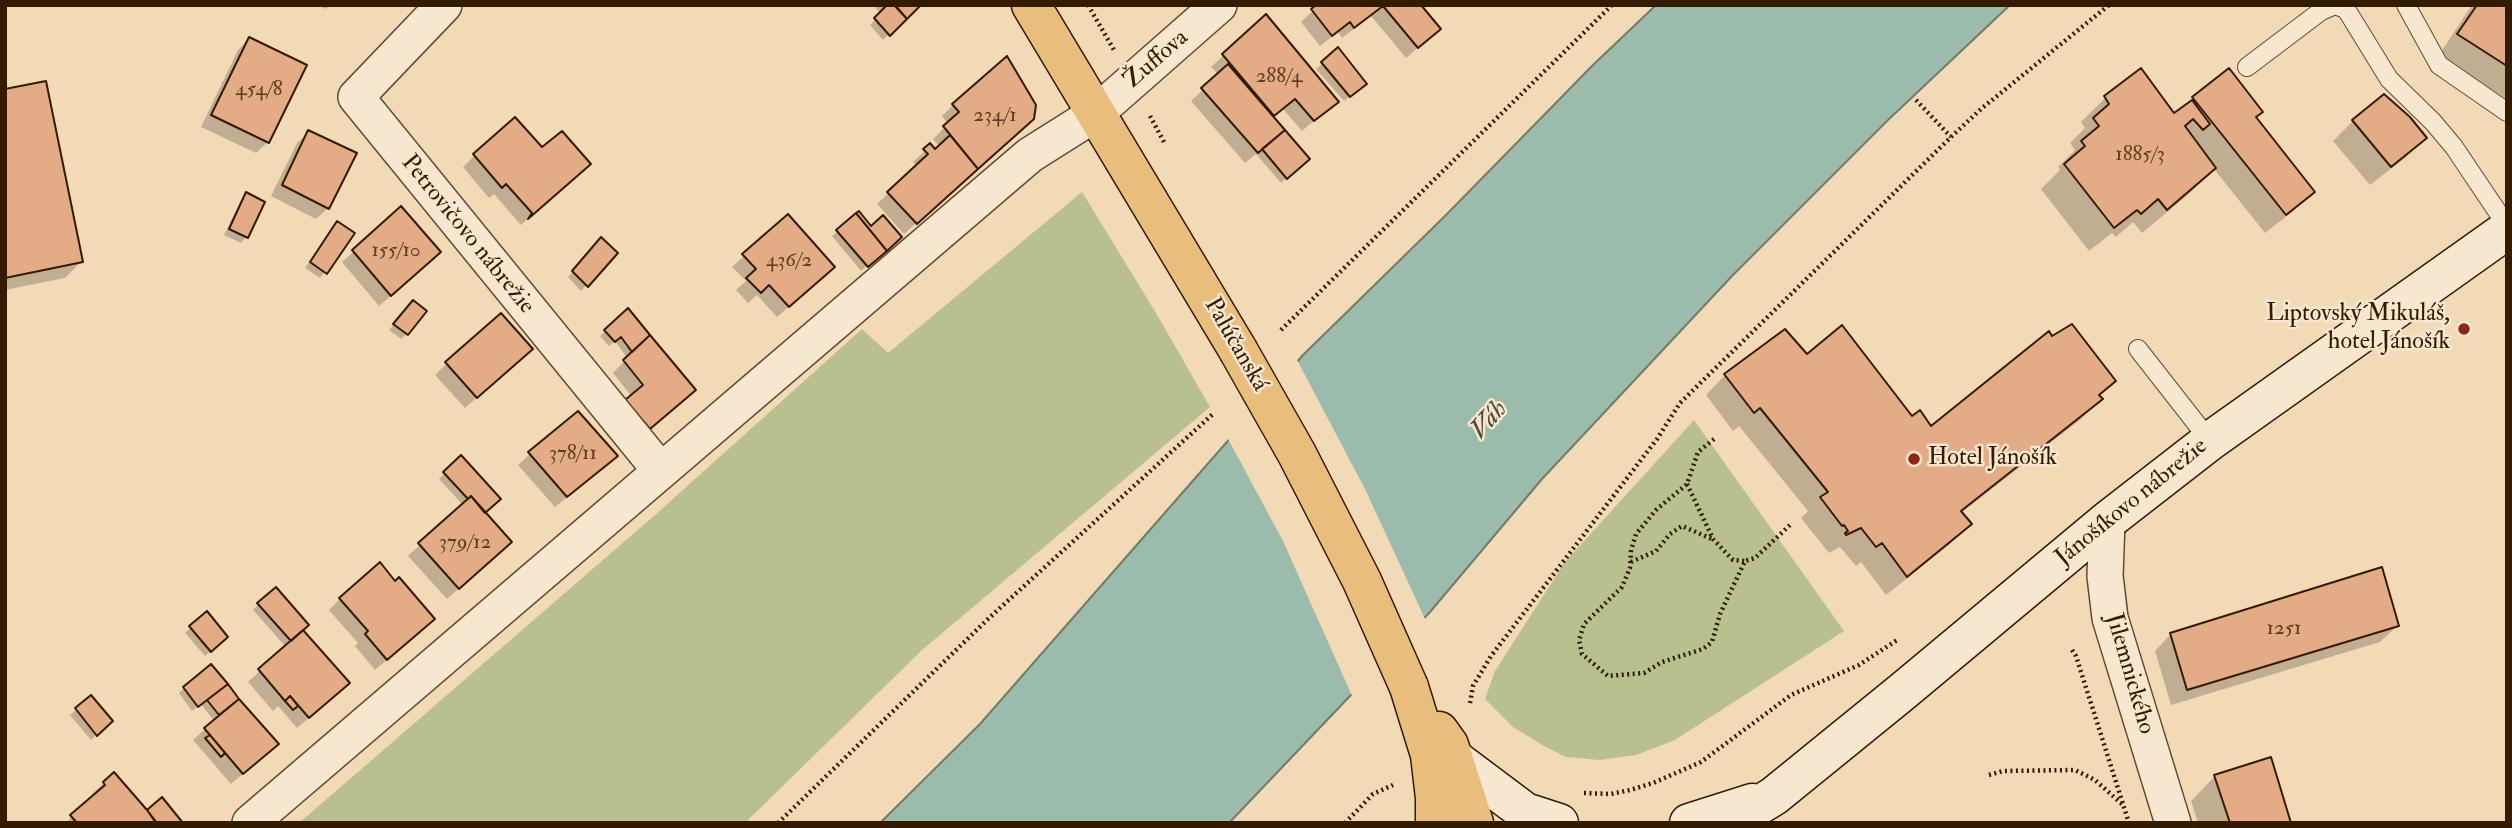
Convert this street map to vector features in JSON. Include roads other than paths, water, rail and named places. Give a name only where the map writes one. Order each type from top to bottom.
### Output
[{"type":"main road","name":"Palúčanská","points":[[1031,5],[1238,350],[1297,454],[1362,581],[1411,693],[1430,755],[1435,823]]},
{"type":"main road","name":"Jánošíkovo nábrežie","points":[[1730,823],[1761,814],[2107,522],[2210,441],[2507,228]]},
{"type":"main road","name":"Palúčanská","points":[[1411,693],[1449,746],[1474,823]]},
{"type":"main road","points":[[1409,823],[1411,693]]},
{"type":"main road","points":[[1453,758],[1525,812],[1559,823]]},
{"type":"main road","points":[[1689,823],[1761,814]]},
{"type":"street","name":"Petrovičovo nábrežie","points":[[444,5],[356,97],[660,470]]},
{"type":"street","name":"Žuffova","points":[[1095,114],[1219,5]]},
{"type":"street","points":[[250,823],[1030,155],[1095,114]]},
{"type":"street","name":"Jilemnického","points":[[2107,522],[2105,576],[2110,618],[2173,823]]},
{"type":"lane","points":[[2248,67],[2321,11],[2335,5],[2346,9],[2389,79],[2434,122],[2454,147],[2507,228]]},
{"type":"lane","points":[[2406,5],[2439,65],[2507,113]]},
{"type":"lane","points":[[2138,349],[2210,441]]},
{"type":"water","name":"Váh","points":[[1656,5],[2010,5],[1888,120],[1732,276],[1542,479],[1430,612],[1229,823],[880,823],[980,724],[1303,355]]},
{"type":"place","name":"Liptovský Mikuláš, hotel Jánošík","points":[[2464,329]]},
{"type":"place","name":"Hotel Jánošík","points":[[1914,459]]}]
